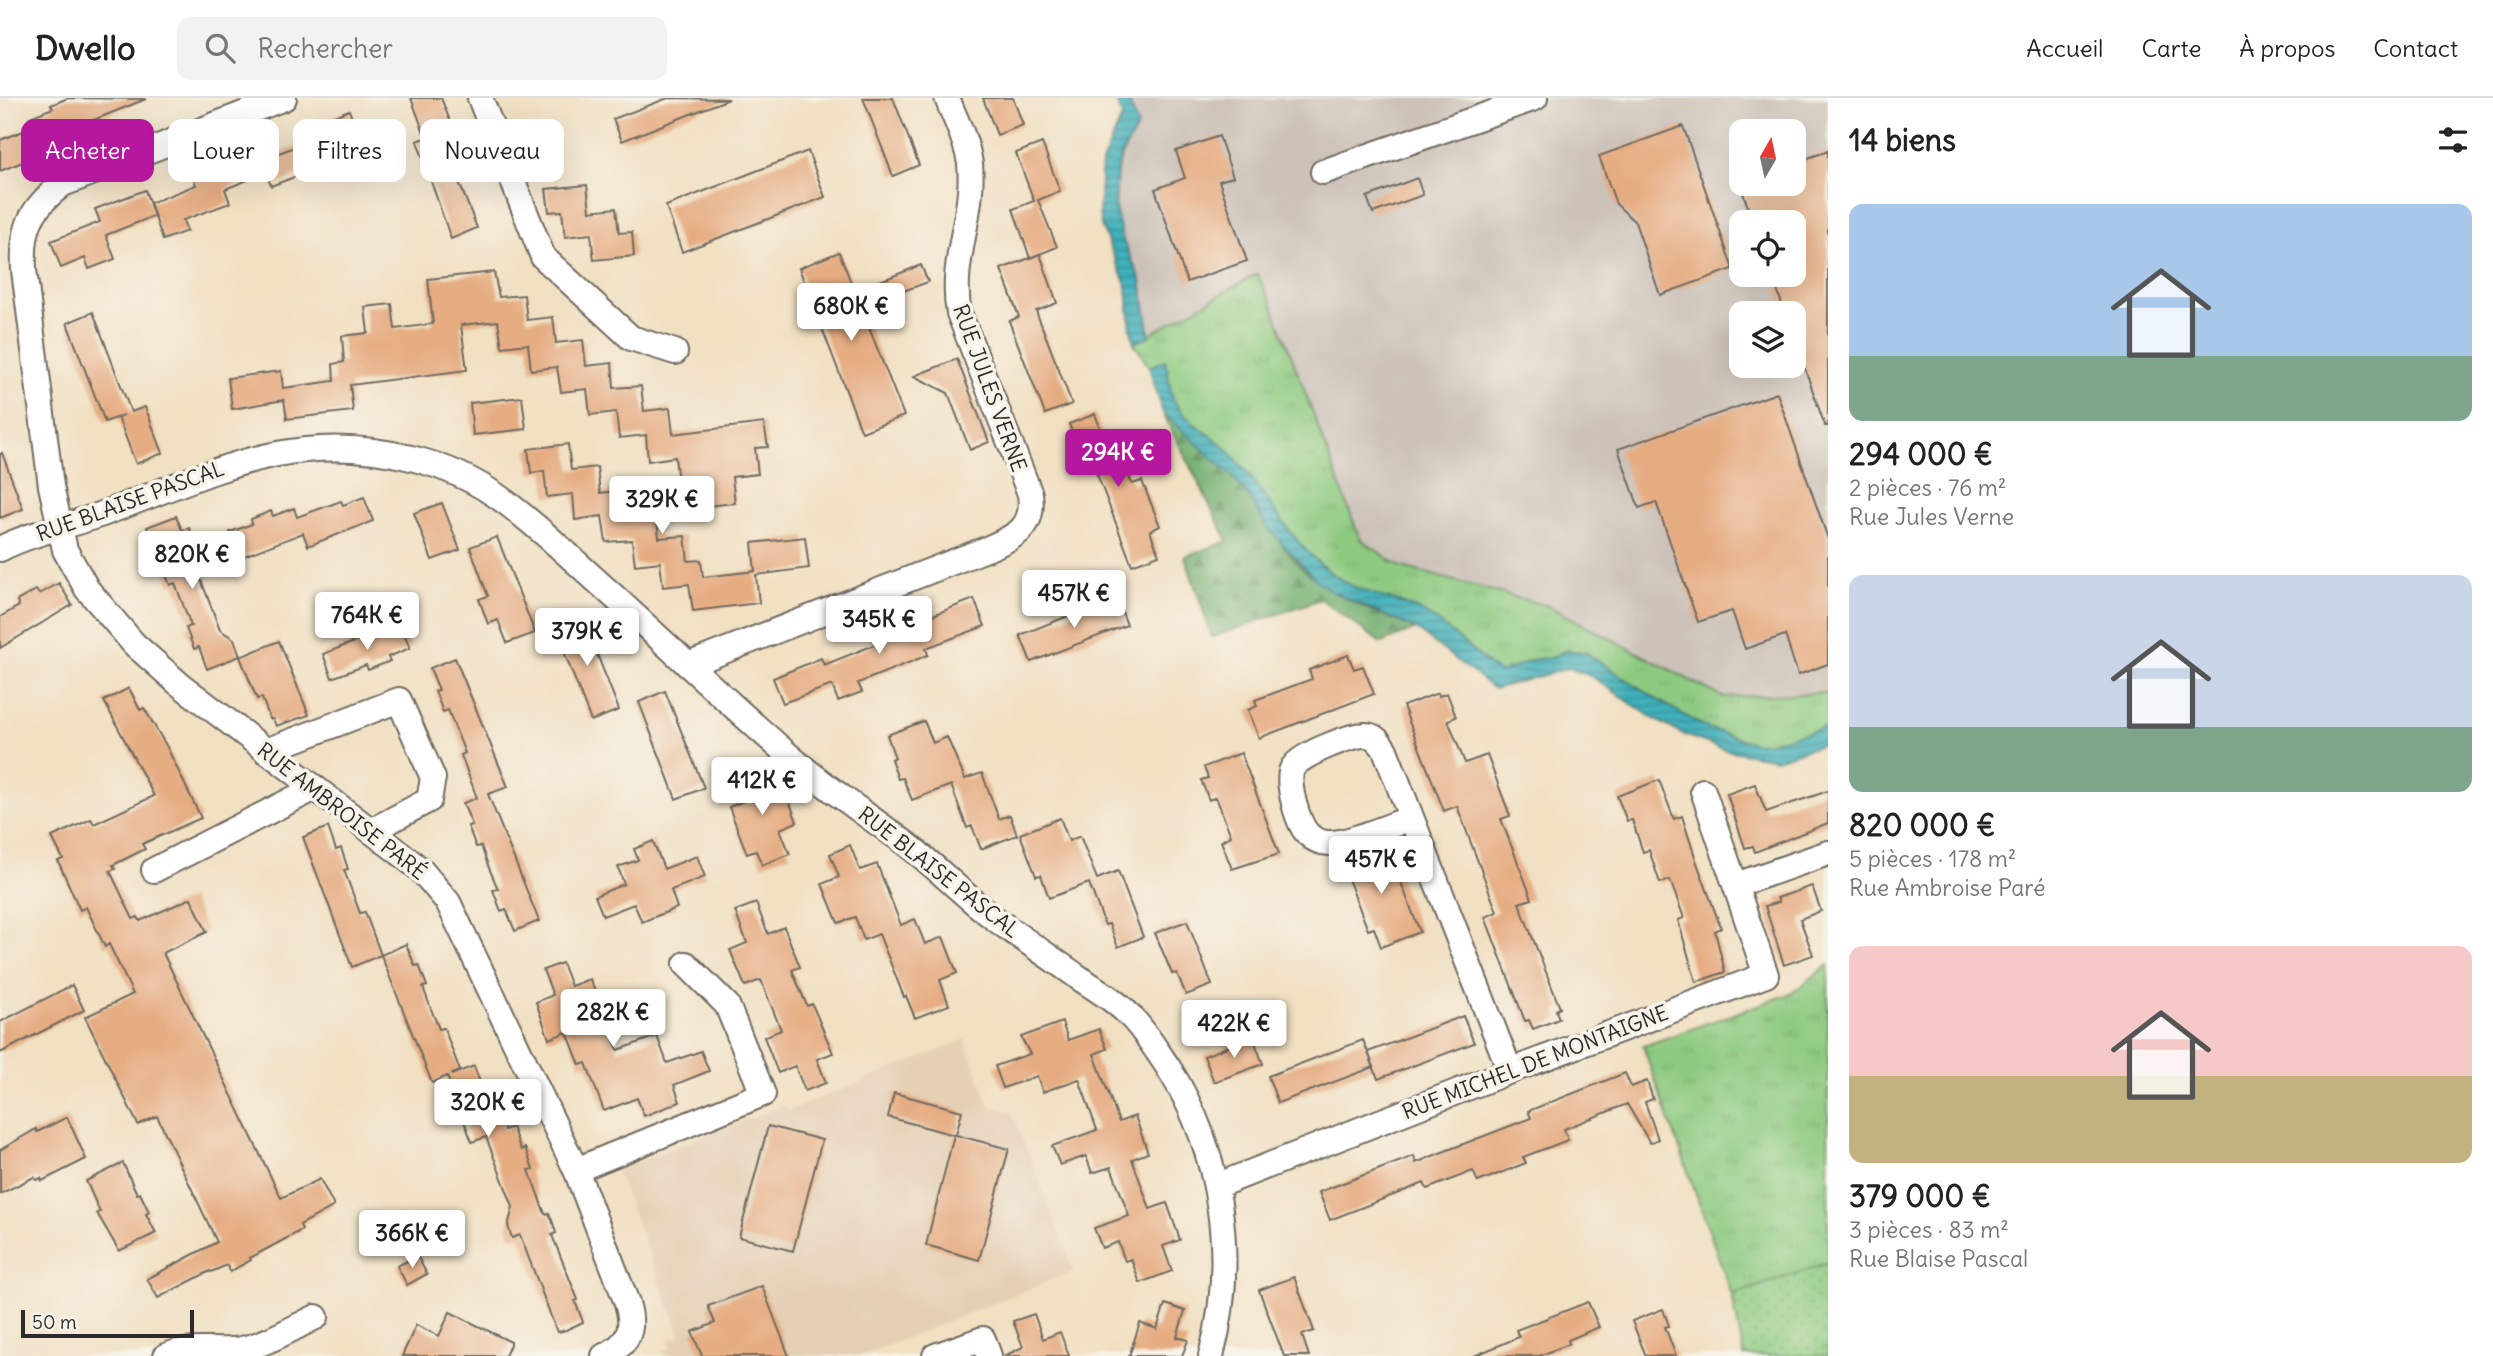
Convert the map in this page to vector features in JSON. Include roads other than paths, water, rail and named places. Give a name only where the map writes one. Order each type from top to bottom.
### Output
[{"type":"street","name":"RUE AMBROISE PARÉ","points":[[284,98],[63,184],[35,209],[27,226],[23,246],[24,270],[51,486],[59,528],[72,565],[87,589],[121,631],[178,683],[421,870],[448,902],[576,1170],[631,1316],[627,1339],[617,1350],[604,1356]]},
{"type":"street","points":[[480,98],[543,257],[631,338],[675,352]]},
{"type":"street","name":"RUE JULES VERNE","points":[[688,665],[989,548],[1008,540],[1027,523],[1030,494],[959,313],[955,293],[970,187],[970,163],[947,98]]},
{"type":"street","points":[[1323,172],[1535,98]]},
{"type":"street","name":"RUE BLAISE PASCAL","points":[[0,549],[100,516],[235,463],[305,449],[365,450],[405,456],[457,474],[507,503],[787,754],[912,848],[991,916],[1112,1000],[1132,1018],[1181,1090],[1203,1139],[1216,1186],[1222,1232],[1223,1282],[1219,1326],[1212,1356]]},
{"type":"street","points":[[266,751],[399,700],[433,778],[429,800],[371,831]]},
{"type":"street","points":[[1411,818],[1344,841],[1330,844],[1319,841],[1303,829],[1291,793],[1292,770],[1304,756],[1364,735],[1379,741],[1385,750],[1510,1071]]},
{"type":"street","points":[[154,870],[315,788]]},
{"type":"street","name":"RUE MICHEL DE MONTAIGNE","points":[[1216,1186],[1766,975],[1703,791]]},
{"type":"street","points":[[1736,885],[1828,853]]},
{"type":"street","points":[[576,1170],[762,1094],[727,1005],[686,964]]},
{"type":"street","points":[[166,1356],[189,1350],[238,1349],[260,1345],[316,1317]]},
{"type":"street","points":[[935,1356],[983,1339],[989,1356]]},
{"type":"water","points":[[1115,98],[1128,98],[1138,126],[1122,154],[1117,170],[1115,208],[1123,241],[1141,280],[1150,336],[1134,343],[1127,287],[1102,228],[1099,214],[1102,162],[1122,117]]},
{"type":"water","points":[[1165,360],[1177,406],[1229,451],[1296,539],[1327,570],[1345,582],[1429,616],[1499,673],[1535,659],[1551,658],[1567,650],[1586,653],[1707,728],[1753,743],[1770,742],[1828,727],[1828,743],[1776,759],[1726,750],[1682,734],[1654,719],[1591,676],[1569,668],[1494,689],[1416,629],[1333,592],[1317,581],[1266,526],[1248,495],[1229,473],[1163,413],[1149,367]]}]
